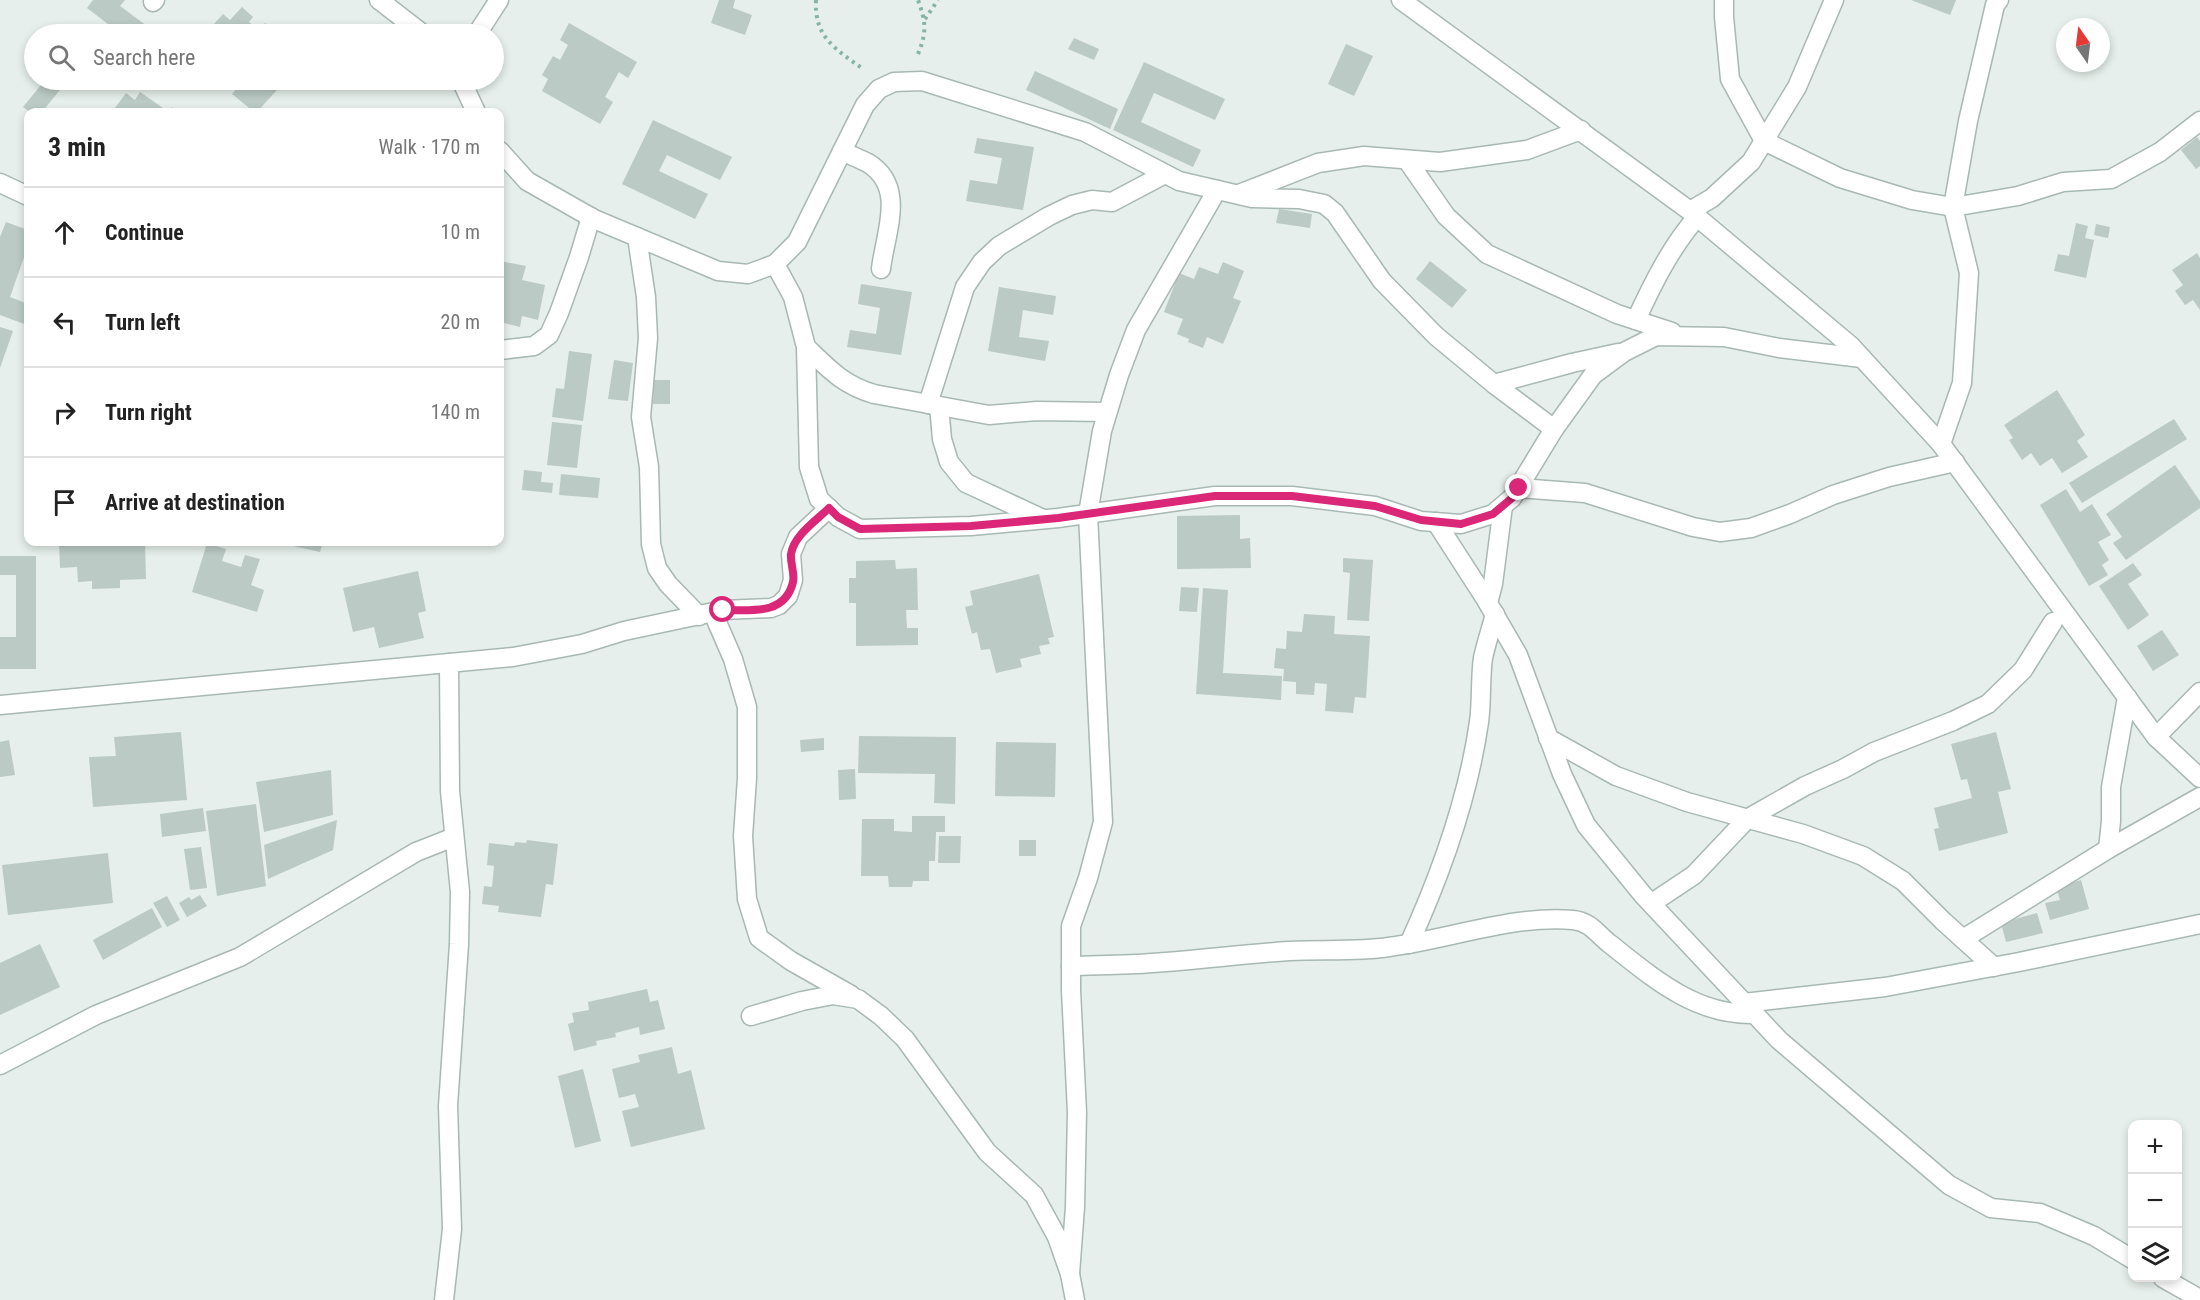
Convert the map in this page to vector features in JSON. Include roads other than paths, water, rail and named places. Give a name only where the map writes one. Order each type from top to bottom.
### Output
[{"type":"street","points":[[379,0],[410,24]]},
{"type":"street","points":[[483,24],[499,0]]},
{"type":"street","points":[[1401,0],[1694,214],[1851,346],[1941,444],[2156,737],[2200,778]]},
{"type":"street","points":[[1724,0],[1730,78],[1764,141],[1840,178],[1912,200],[1953,207],[2018,196],[2063,182],[2111,178],[2160,152],[2200,122]]},
{"type":"street","points":[[1636,320],[1679,237],[1694,214],[1751,162],[1764,141],[1797,87],[1834,0]]},
{"type":"street","points":[[1941,444],[1962,383],[1969,273],[1953,207],[1968,121],[1995,5],[2000,0]]},
{"type":"street","points":[[504,155],[527,181],[591,217],[718,270],[748,274],[776,264],[797,242],[865,105],[879,89],[900,82],[922,81],[1085,132],[1179,181],[1252,198],[1299,199],[1324,204],[1335,213],[1382,281],[1436,336],[1554,429]]},
{"type":"street","points":[[465,90],[474,108]]},
{"type":"street","points":[[1238,195],[1318,163],[1364,156],[1440,162],[1527,150],[1581,130]]},
{"type":"street","points":[[842,151],[869,164],[883,176],[892,199],[890,225],[881,269]]},
{"type":"street","points":[[1407,160],[1446,216],[1487,254],[1617,314],[1687,336]]},
{"type":"street","points":[[1044,519],[966,483],[949,462],[933,405],[965,287],[982,262],[999,246],[1049,216],[1072,205],[1092,200],[1112,202],[1165,174]]},
{"type":"street","points":[[0,183],[24,194]]},
{"type":"street","points":[[1070,1274],[1075,1207],[1077,1112],[1071,926],[1088,878],[1103,822],[1088,514],[1102,431],[1136,330],[1217,190]]},
{"type":"street","points":[[504,350],[534,346],[549,335],[567,291],[591,217]]},
{"type":"street","points":[[637,237],[646,297],[648,338],[641,417],[649,466],[651,544],[657,568],[668,584],[706,614],[733,659],[747,707],[747,778],[743,836],[747,899],[759,938],[791,961],[858,999],[881,1016],[905,1039],[987,1152],[1034,1195],[1058,1238],[1070,1274],[1075,1300]]},
{"type":"street","points":[[776,264],[793,297],[806,347],[809,467],[819,499],[838,517],[860,529],[971,526],[1088,514],[1215,496],[1292,496],[1375,506],[1421,520],[1461,524],[1493,514],[1512,498],[1554,429],[1593,375],[1624,352],[1656,336],[1724,337],[1779,348],[1862,358]]},
{"type":"street","points":[[806,347],[834,374],[855,389],[989,415],[1037,411],[1107,412]]},
{"type":"street","points":[[1494,384],[1624,352]]},
{"type":"street","points":[[1519,488],[1585,493],[1693,527],[1720,532],[1751,528],[1833,495],[1889,477],[1954,462]]},
{"type":"street","points":[[1409,944],[1441,867],[1468,780],[1479,721],[1483,659],[1503,506]]},
{"type":"street","points":[[0,705],[513,657],[723,610],[771,608],[779,605],[788,596],[793,580],[791,554],[798,537],[829,508]]},
{"type":"street","points":[[1436,522],[1518,655],[1562,774],[1586,825],[1652,903],[1779,1040],[1949,1185],[1991,1208],[2040,1213],[2094,1236],[2128,1256]]},
{"type":"street","points":[[1652,903],[1694,875],[1747,819],[1805,786],[1843,770],[1874,752],[1953,721],[1988,704],[2023,669],[2053,622]]},
{"type":"street","points":[[444,1300],[452,1229],[448,1106],[459,944],[460,892],[450,791],[449,663]]},
{"type":"street","points":[[2156,737],[2200,692]]},
{"type":"street","points":[[2108,849],[2111,821],[2110,787],[2127,697]]},
{"type":"street","points":[[1548,738],[1616,776],[1688,802],[1803,834],[1863,856],[1904,881],[1942,921],[1994,967]]},
{"type":"street","points":[[1963,939],[2108,849],[2200,797]]},
{"type":"street","points":[[0,1065],[96,1015],[240,957],[407,857],[454,837]]},
{"type":"street","points":[[1071,966],[1151,963],[1291,951],[1354,951],[1409,944],[1512,924],[1547,920],[1584,922],[1659,982],[1706,1008],[1735,1014],[1749,1008],[1994,967],[2200,924]]},
{"type":"street","points":[[751,1016],[802,1001],[833,995],[858,999]]},
{"type":"street","points":[[2170,1282],[2200,1299]]}]
